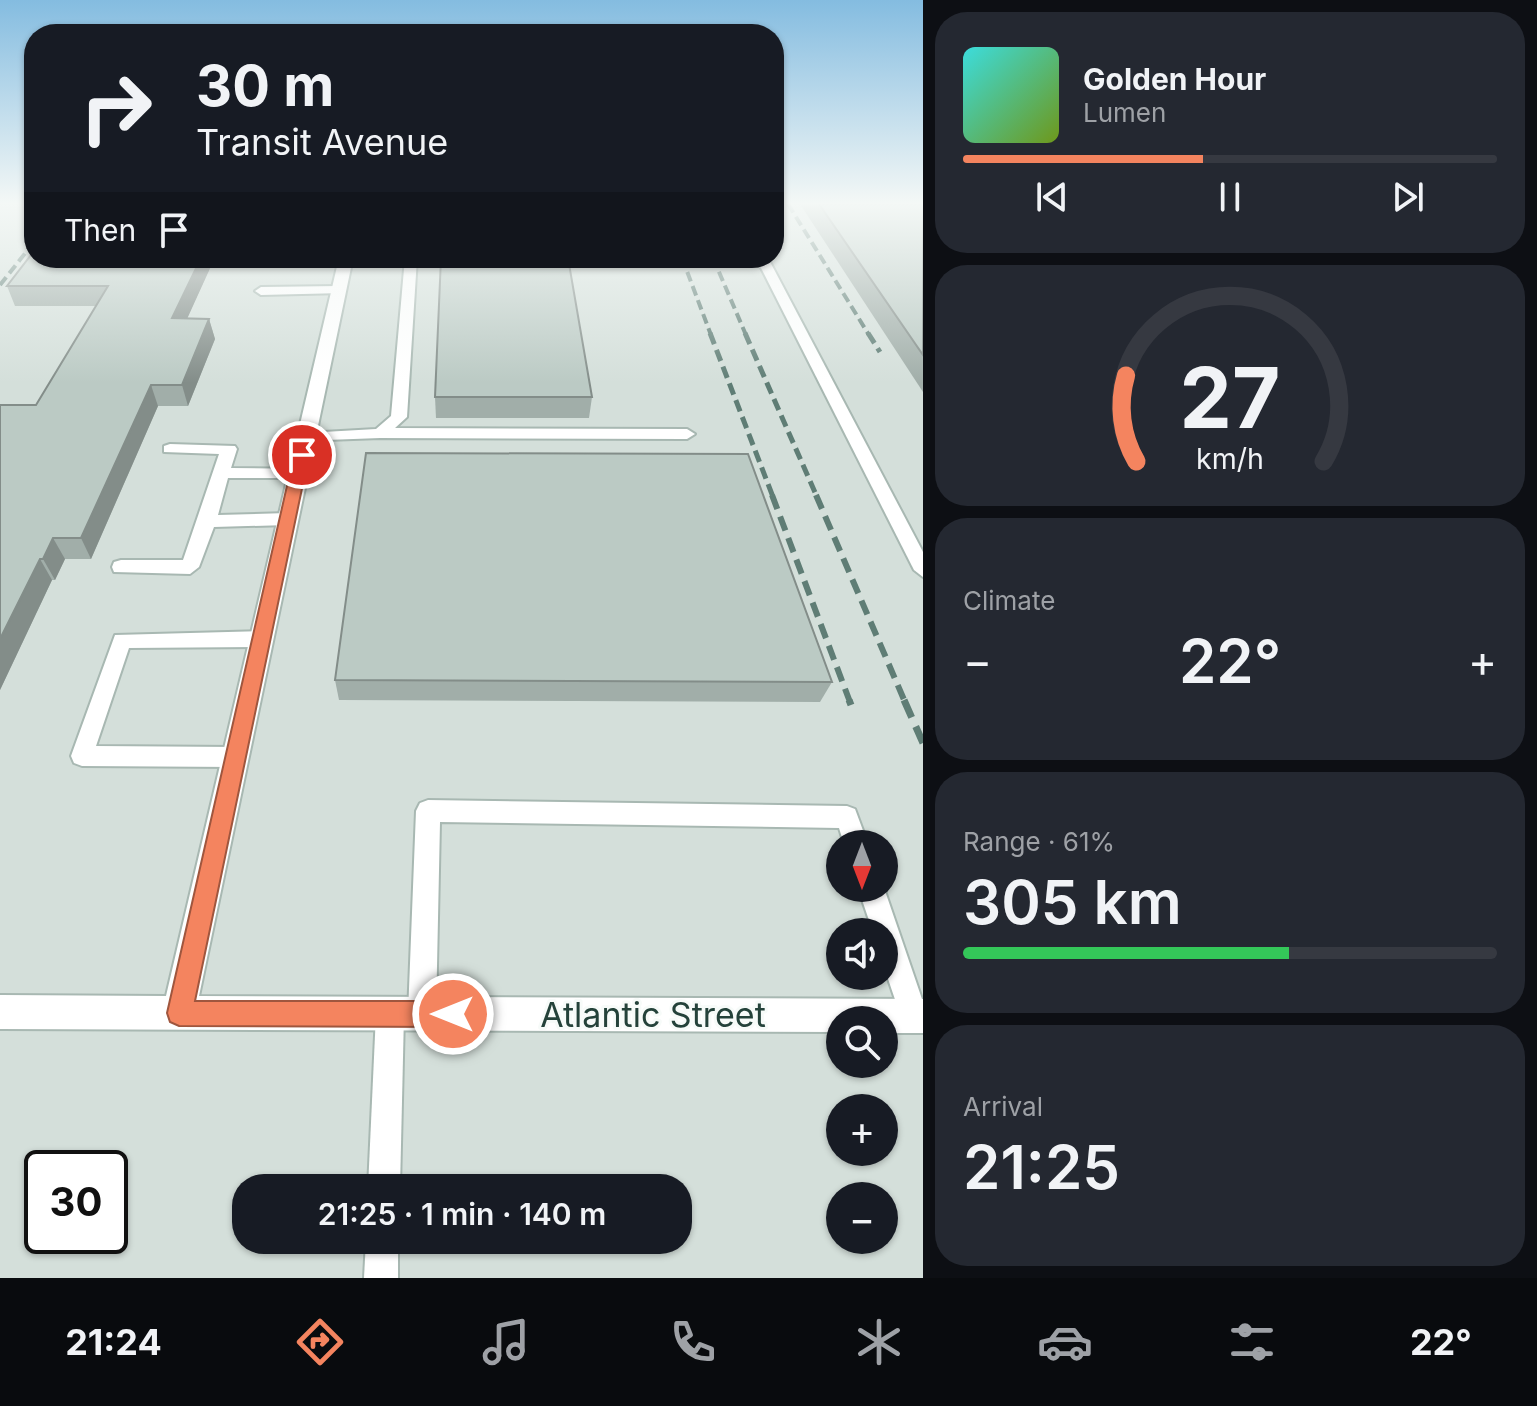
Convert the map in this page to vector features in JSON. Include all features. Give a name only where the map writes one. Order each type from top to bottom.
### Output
[{"type":"street","points":[[179,1013],[344,268]]},
{"type":"street","name":"Atlantic Street","points":[[0,1012],[919,1016]]},
{"type":"lane","points":[[380,433],[399,417],[410,268]]},
{"type":"lane","points":[[767,268],[923,570]]},
{"type":"lane","points":[[261,291],[339,290]]},
{"type":"lane","points":[[306,438],[380,433],[687,434]]},
{"type":"lane","points":[[121,567],[190,567],[229,449],[170,449]]},
{"type":"lane","points":[[222,473],[298,473]]},
{"type":"lane","points":[[207,521],[288,519]]},
{"type":"lane","points":[[235,757],[82,756],[122,640],[261,639]]},
{"type":"lane","points":[[386,1174],[428,811],[847,817],[851,830]]},
{"type":"lane","points":[[876,902],[919,1016]]},
{"type":"lane","points":[[381,1278],[382,1254]]},
{"type":"shaded area","points":[[0,264],[24,264],[24,268],[784,268],[784,264],[923,264],[923,1278],[0,1278]]},
{"type":"building","points":[[24,264],[24,268],[196,268],[172,318],[209,319],[182,385],[151,385],[81,538],[53,538],[0,639],[0,405],[36,405],[108,286],[7,286]]},
{"type":"building","points":[[860,264],[923,264],[923,355]]},
{"type":"building","points":[[441,268],[570,268],[592,397],[435,397]]},
{"type":"building","points":[[366,453],[748,454],[832,682],[335,680]]},
{"type":"railway","points":[[0,285],[17,264]]},
{"type":"railway","points":[[825,264],[869,335]]},
{"type":"railway","points":[[686,268],[711,335]]},
{"type":"railway","points":[[717,268],[746,335]]},
{"type":"railway","points":[[710,333],[773,497]]},
{"type":"railway","points":[[745,333],[817,497]]},
{"type":"railway","points":[[868,333],[880,352]]},
{"type":"railway","points":[[772,495],[850,702]]},
{"type":"railway","points":[[816,495],[905,702]]},
{"type":"railway","points":[[849,700],[851,705]]},
{"type":"railway","points":[[904,700],[923,743]]},
{"type":"route","points":[[302,455],[179,1013],[453,1014]]}]
